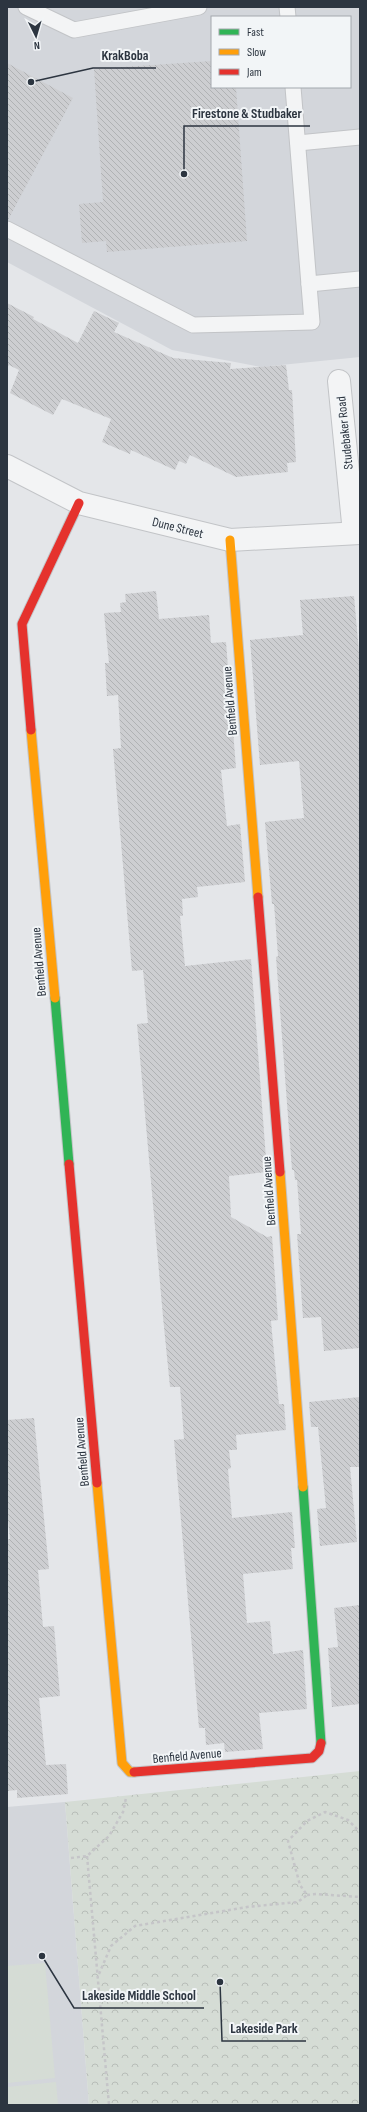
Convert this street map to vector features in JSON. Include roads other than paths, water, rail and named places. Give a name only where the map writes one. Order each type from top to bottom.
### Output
[{"type":"street","name":"Studebaker Road","points":[[339,381],[357,533]]},
{"type":"street","name":"Dune Street","points":[[7,466],[79,503],[230,540],[357,533]]},
{"type":"street","name":"Benfield Avenue","points":[[79,503],[22,624],[119,1736],[122,1763],[130,1772],[312,1758],[319,1751],[322,1740],[273,1080],[230,540]]},
{"type":"lane","points":[[26,7],[74,30],[199,7]]},
{"type":"lane","points":[[7,229],[193,325],[312,322],[294,88]]},
{"type":"lane","points":[[298,143],[360,137]]},
{"type":"lane","points":[[309,284],[360,279]]},
{"type":"place","name":"KrakBoba","points":[[31,82]]},
{"type":"place","name":"Firestone & Studbaker","points":[[184,174]]},
{"type":"place","name":"Lakeside Middle School","points":[[42,1956]]},
{"type":"place","name":"Lakeside Park","points":[[220,1982]]}]
